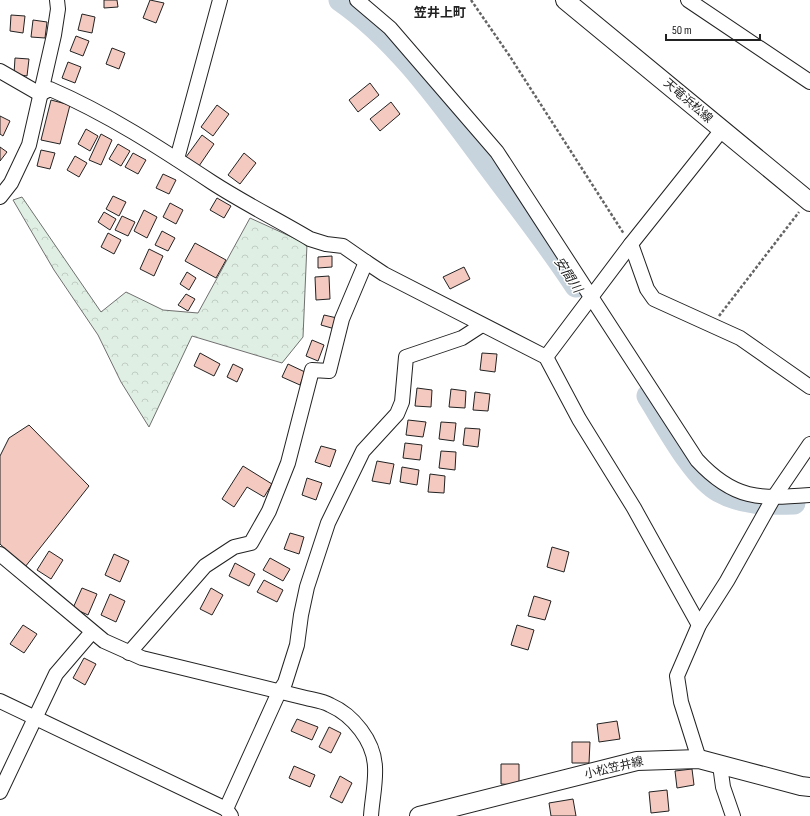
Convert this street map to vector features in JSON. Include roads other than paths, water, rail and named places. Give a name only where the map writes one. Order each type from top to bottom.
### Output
[{"type":"main road","name":"天竜浜松線","points":[[565,0],[809,200]]},
{"type":"main road","name":"小松笠井線","points":[[419,816],[637,761],[699,759],[801,786],[810,786]]},
{"type":"street","points":[[0,197],[11,183],[29,145],[54,35],[58,9],[57,0]]},
{"type":"street","points":[[177,159],[220,0]]},
{"type":"street","points":[[357,0],[390,28],[497,152],[588,301],[697,460],[713,478],[737,492],[772,501],[810,495]]},
{"type":"street","points":[[688,0],[810,82]]},
{"type":"street","points":[[0,71],[40,94]]},
{"type":"street","points":[[40,94],[50,89],[78,101],[125,126],[214,183],[310,239],[326,244],[343,246],[384,274],[546,357],[579,419],[634,508],[699,625]]},
{"type":"street","points":[[546,357],[631,244],[722,130]]},
{"type":"street","points":[[631,244],[646,289],[654,300],[713,324],[740,338],[810,387]]},
{"type":"street","points":[[129,653],[205,566],[234,547],[251,543],[270,510],[288,463],[312,370],[329,370],[342,319],[366,262]]},
{"type":"street","points":[[0,701],[229,812],[279,692],[285,683],[297,645],[307,587],[328,523],[363,451],[397,414],[402,402],[406,357],[462,338],[482,324]]},
{"type":"street","points":[[699,759],[681,702],[677,676],[699,625],[727,581],[772,501],[810,444]]},
{"type":"street","points":[[0,554],[92,632],[104,641],[129,653],[168,665],[330,704],[346,714],[360,729],[371,746],[375,765],[371,816]]},
{"type":"street","points":[[0,792],[56,674],[92,632]]},
{"type":"street","points":[[720,765],[723,787],[733,816]]},
{"type":"waterway","name":"安間川","points":[[340,0],[382,35],[419,75],[532,223],[576,286]]},
{"type":"waterway","name":"安間川","points":[[648,396],[680,448],[709,484],[719,491],[746,501],[765,503],[794,503]]},
{"type":"district","name":"笠井上町","points":[[440,13]]}]
